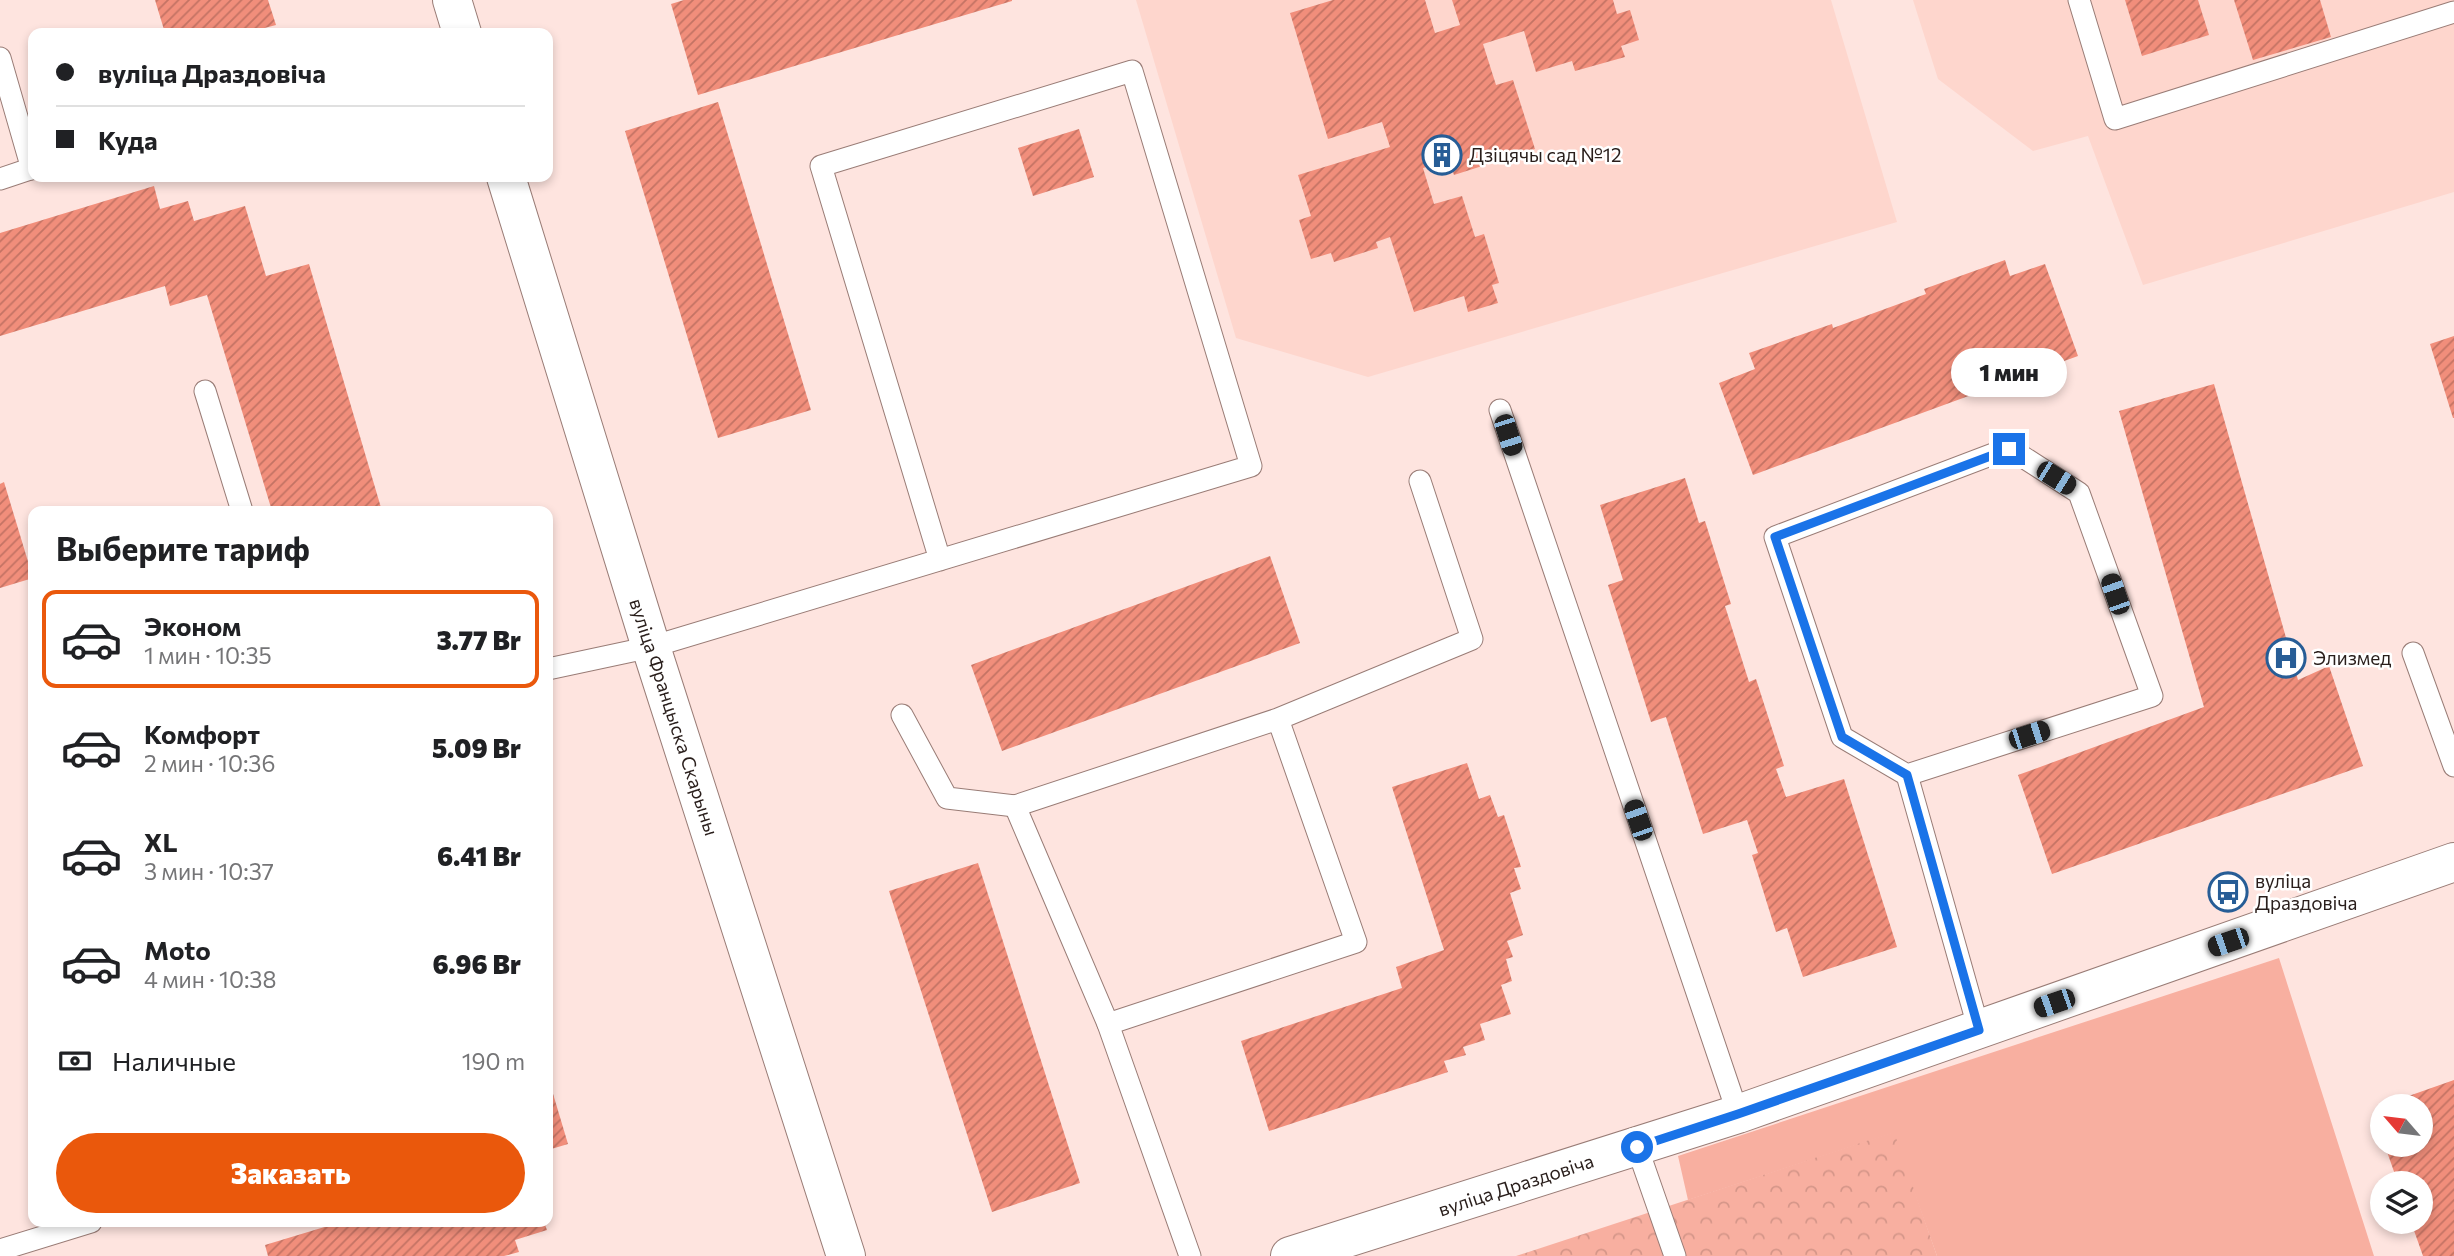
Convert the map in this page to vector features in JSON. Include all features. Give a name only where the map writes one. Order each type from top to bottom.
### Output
[{"type":"street","name":"вуліца Францыска Скарыны","points":[[508,182],[651,647],[846,1256]]},
{"type":"street","name":"вуліца Драздовіча","points":[[1290,1256],[1738,1114],[2454,862]]},
{"type":"lane","points":[[2079,0],[2115,119],[2454,12]]},
{"type":"lane","points":[[0,58],[28,151]]},
{"type":"lane","points":[[553,668],[651,647],[940,560],[1251,466],[1132,71],[821,166],[940,560]]},
{"type":"lane","points":[[0,179],[28,170]]},
{"type":"lane","points":[[205,391],[240,506]]},
{"type":"lane","points":[[1500,410],[1738,1114]]},
{"type":"lane","points":[[1907,775],[2152,696],[2079,493],[2009,449],[1775,537],[1842,737],[1907,775],[1979,1030]]},
{"type":"lane","points":[[902,715],[947,798],[1015,806],[1278,719],[1472,639],[1420,481]]},
{"type":"lane","points":[[2413,653],[2454,766]]},
{"type":"lane","points":[[1108,1024],[1356,942],[1278,719]]},
{"type":"lane","points":[[1015,806],[1108,1024],[1190,1256]]},
{"type":"lane","points":[[1637,1147],[1675,1256]]},
{"type":"lane","points":[[0,1250],[75,1227]]},
{"type":"shaded area","points":[[1136,0],[1831,0],[1897,222],[1368,377],[1236,338]]},
{"type":"shaded area","points":[[1913,0],[2454,0],[2454,192],[2143,285],[2088,136],[2033,151],[1938,79]]},
{"type":"green space","points":[[2279,958],[2374,1256],[1937,1256],[1893,1133],[1688,1200],[1678,1156]]},
{"type":"green space","points":[[1894,1132],[1937,1256],[1516,1256]]},
{"type":"building","points":[[155,0],[268,0],[276,25],[265,28],[163,28]]},
{"type":"building","points":[[684,0],[1012,1],[698,95],[671,4]]},
{"type":"building","name":"Дзіцячы сад №12","points":[[1333,0],[1425,0],[1435,33],[1460,25],[1452,0],[1613,0],[1617,14],[1630,10],[1639,40],[1621,46],[1625,57],[1575,71],[1572,61],[1536,72],[1524,31],[1483,44],[1496,85],[1513,80],[1535,149],[1454,175],[1449,160],[1423,168],[1434,204],[1462,196],[1475,237],[1484,234],[1499,283],[1492,285],[1498,303],[1468,312],[1464,296],[1414,312],[1390,237],[1376,242],[1378,248],[1334,262],[1331,253],[1311,259],[1299,220],[1311,216],[1298,175],[1390,147],[1382,122],[1328,139],[1290,13]]},
{"type":"building","points":[[2125,0],[2198,0],[2209,35],[2142,56]]},
{"type":"building","points":[[2234,0],[2320,0],[2331,37],[2253,60]]},
{"type":"building","points":[[718,102],[811,410],[718,438],[625,131]]},
{"type":"building","points":[[1079,129],[1094,177],[1033,196],[1018,148]]},
{"type":"building","points":[[154,186],[160,209],[188,201],[194,221],[245,206],[266,276],[309,264],[381,506],[270,506],[207,295],[170,306],[165,286],[0,336],[0,233]]},
{"type":"building","points":[[2005,260],[2010,276],[2045,264],[2078,356],[1753,475],[1719,383],[1755,369],[1749,353],[1832,324],[1833,328],[1926,294],[1924,289]]},
{"type":"building","points":[[2454,336],[2454,418],[2453,418],[2430,344]]},
{"type":"building","points":[[2214,384],[2298,680],[2329,666],[2363,766],[2052,874],[2018,775],[2204,707],[2119,411]]},
{"type":"building","points":[[1685,478],[1699,523],[1705,521],[1731,604],[1725,606],[1749,682],[1756,679],[1784,766],[1776,769],[1786,797],[1844,779],[1897,947],[1803,977],[1787,928],[1776,932],[1752,855],[1758,853],[1747,820],[1703,834],[1666,717],[1651,722],[1608,585],[1623,580],[1600,505]]},
{"type":"building","points":[[4,482],[28,561],[28,580],[0,588],[0,484]]},
{"type":"building","points":[[1270,556],[1300,643],[1002,751],[971,665]]},
{"type":"building","points":[[1467,763],[1479,799],[1490,795],[1498,817],[1504,815],[1521,867],[1514,868],[1521,889],[1510,893],[1523,935],[1507,941],[1513,957],[1506,959],[1512,981],[1501,985],[1511,1014],[1480,1024],[1485,1040],[1463,1047],[1466,1055],[1444,1061],[1448,1072],[1269,1131],[1241,1041],[1402,988],[1396,967],[1444,950],[1392,787]]},
{"type":"building","points":[[978,863],[1080,1183],[992,1212],[889,891]]},
{"type":"building","points":[[2454,1080],[2454,1256],[2423,1256],[2415,1234],[2433,1234],[2433,1171],[2394,1171],[2389,1157],[2433,1157],[2433,1094],[2414,1094]]},
{"type":"building","points":[[553,1094],[568,1144],[553,1148]]},
{"type":"building","points":[[324,1227],[546,1227],[547,1230],[515,1240],[519,1252],[504,1256],[268,1256],[265,1245]]},
{"type":"place","name":"Дзіцячы сад №12","points":[[1442,155]]},
{"type":"place","name":"Элизмед","points":[[2286,658]]},
{"type":"place","name":"вуліца Драздовіча","points":[[2228,892]]},
{"type":"route","points":[[1637,1147],[1979,1030],[1907,775],[1842,737],[1775,537],[2009,449]]}]
